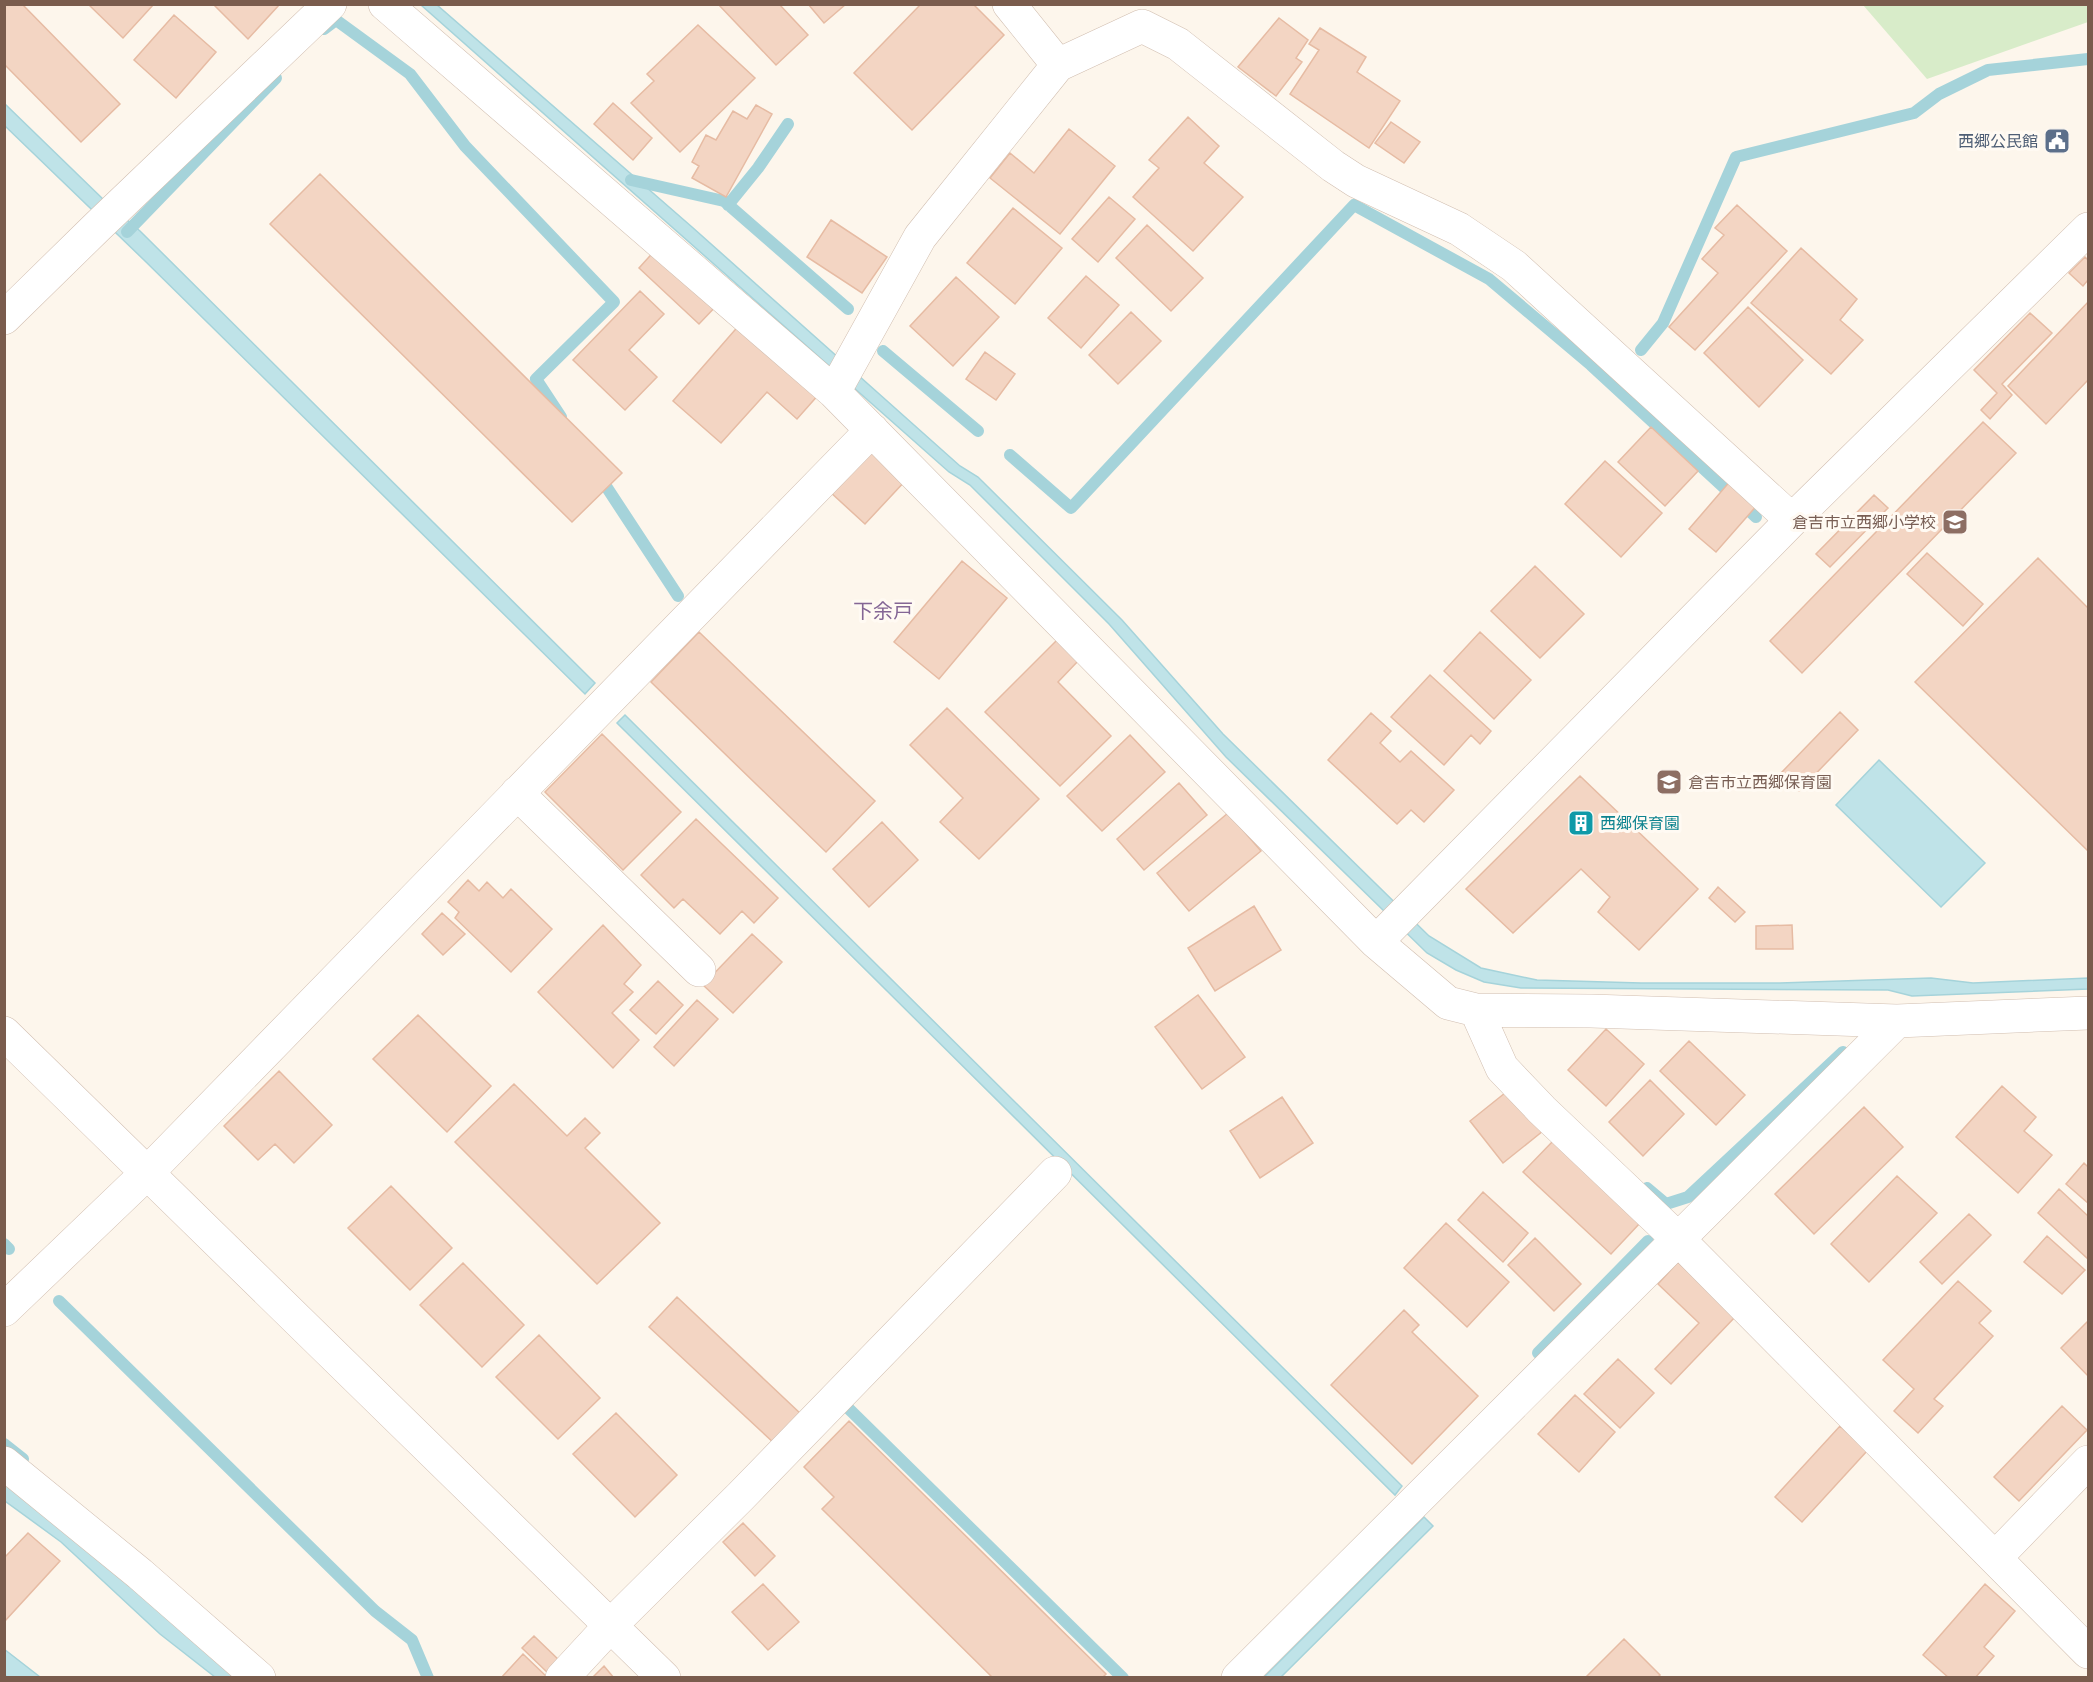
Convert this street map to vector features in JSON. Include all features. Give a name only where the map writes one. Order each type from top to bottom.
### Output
[{"type":"street","points":[[4,318],[330,4]]},
{"type":"street","points":[[385,4],[834,392],[1376,942],[1448,1003],[1476,1010],[1897,1021],[2088,1013]]},
{"type":"street","points":[[1009,4],[1058,65]]},
{"type":"street","points":[[834,392],[920,237],[1058,65],[1142,26],[1178,44],[1333,166],[1356,181],[1459,229],[1514,266],[1792,520]]},
{"type":"street","points":[[1376,942],[1792,520],[2088,228]]},
{"type":"street","points":[[4,1311],[146,1174],[872,430]]},
{"type":"street","points":[[517,793],[699,970]]},
{"type":"street","points":[[1476,1010],[1502,1068],[1542,1110],[1678,1239],[2088,1652]]},
{"type":"street","points":[[1238,1677],[1897,1021]]},
{"type":"street","points":[[4,1033],[664,1677]]},
{"type":"street","points":[[562,1677],[1055,1173]]},
{"type":"street","points":[[1995,1558],[2088,1461]]},
{"type":"street","points":[[4,1463],[140,1574],[259,1677]]},
{"type":"green space","points":[[1863,5],[2088,5],[2088,22],[1927,79]]},
{"type":"water","points":[[421,5],[437,5],[692,227],[960,466],[978,477],[1122,620],[1223,734],[1429,936],[1481,968],[1537,980],[1641,983],[1780,983],[1931,978],[1973,983],[2088,978],[2088,989],[1912,996],[1888,990],[1521,988],[1484,982],[1456,970],[1427,953],[1226,757],[1109,624],[970,485],[949,472]]},
{"type":"water","points":[[4,103],[106,202],[140,231],[595,683],[585,694],[5,126]]},
{"type":"water","points":[[625,715],[1402,1486],[1395,1495],[617,723]]},
{"type":"water","points":[[1879,760],[1985,863],[1941,907],[1836,805]]},
{"type":"water","points":[[4,1477],[241,1677],[215,1677],[160,1634],[61,1542],[5,1501]]},
{"type":"water","points":[[1424,1517],[1433,1526],[1281,1677],[1264,1677]]},
{"type":"water","points":[[4,1649],[40,1677],[7,1677]]},
{"type":"building","points":[[4,4],[22,4],[120,104],[81,142],[4,64]]},
{"type":"building","points":[[88,4],[154,4],[123,38]]},
{"type":"building","points":[[213,4],[280,4],[248,39]]},
{"type":"building","points":[[718,4],[779,4],[808,35],[776,65]]},
{"type":"building","points":[[808,4],[846,4],[824,23]]},
{"type":"building","points":[[921,4],[973,4],[1004,35],[912,130],[854,73]]},
{"type":"building","points":[[174,15],[216,52],[176,98],[134,60]]},
{"type":"building","points":[[1279,18],[1308,40],[1296,58],[1302,62],[1276,96],[1238,67]]},
{"type":"building","points":[[698,25],[755,78],[680,152],[631,103],[654,81],[647,74]]},
{"type":"building","points":[[1320,28],[1366,57],[1357,72],[1400,101],[1369,148],[1290,94],[1319,50],[1309,44]]},
{"type":"building","points":[[613,103],[652,138],[633,160],[594,124]]},
{"type":"building","points":[[756,105],[772,114],[726,197],[692,178],[699,166],[692,162],[706,135],[716,140],[733,111],[747,119]]},
{"type":"building","points":[[1188,117],[1219,146],[1204,163],[1243,197],[1193,251],[1133,197],[1159,168],[1149,160]]},
{"type":"building","points":[[1391,122],[1420,142],[1404,163],[1375,143]]},
{"type":"building","points":[[1069,129],[1115,166],[1060,234],[990,178],[1010,153],[1034,173]]},
{"type":"building","points":[[320,174],[622,473],[572,522],[270,224]]},
{"type":"building","points":[[1109,197],[1135,219],[1098,262],[1072,239]]},
{"type":"building","points":[[1737,205],[1787,251],[1695,350],[1669,327],[1718,273],[1702,259],[1724,235],[1715,228]]},
{"type":"building","points":[[1013,208],[1062,248],[1015,304],[967,263]]},
{"type":"building","points":[[831,220],[887,257],[862,293],[807,257]]},
{"type":"building","points":[[1147,225],[1203,278],[1171,311],[1116,258]]},
{"type":"building","points":[[658,247],[719,303],[699,324],[639,268]]},
{"type":"building","points":[[1801,248],[1857,299],[1840,320],[1863,340],[1831,374],[1751,303]]},
{"type":"building","points":[[2085,257],[2088,260],[2088,280],[2083,286],[2069,273]]},
{"type":"building","points":[[1086,276],[1119,305],[1081,348],[1048,318]]},
{"type":"building","points":[[956,277],[999,317],[953,366],[910,326]]},
{"type":"building","points":[[640,291],[664,314],[629,350],[657,377],[625,410],[573,360]]},
{"type":"building","points":[[2088,302],[2088,380],[2046,424],[2008,386]]},
{"type":"building","points":[[1748,307],[1803,360],[1759,407],[1704,353]]},
{"type":"building","points":[[1131,312],[1161,341],[1118,384],[1089,355]]},
{"type":"building","points":[[2030,313],[2052,333],[2002,384],[2012,395],[1990,419],[1981,410],[1997,393],[1974,370]]},
{"type":"building","points":[[741,323],[820,393],[797,419],[767,392],[721,443],[673,401]]},
{"type":"building","points":[[985,352],[1015,374],[996,400],[966,379]]},
{"type":"building","points":[[1983,422],[2016,453],[1802,673],[1770,641]]},
{"type":"building","points":[[1651,427],[1698,471],[1665,506],[1618,462]]},
{"type":"building","points":[[869,447],[906,480],[865,524],[829,491]]},
{"type":"building","points":[[1605,461],[1662,513],[1621,557],[1565,504]]},
{"type":"building","points":[[1732,479],[1759,503],[1716,552],[1689,529]]},
{"type":"building","points":[[1874,495],[1888,508],[1830,567],[1816,554]]},
{"type":"building","points":[[1927,553],[1983,604],[1963,626],[1907,574]]},
{"type":"building","points":[[2038,558],[2088,608],[2088,851],[1915,682]]},
{"type":"building","points":[[962,561],[1007,598],[939,679],[894,642]]},
{"type":"building","points":[[1535,566],[1584,614],[1540,658],[1491,611]]},
{"type":"building","points":[[699,632],[875,801],[826,852],[651,682]]},
{"type":"building","points":[[1480,632],[1531,680],[1494,719],[1444,671]]},
{"type":"building","points":[[1058,639],[1079,660],[1058,682],[1111,736],[1060,786],[985,712]]},
{"type":"building","points":[[1430,675],[1491,731],[1480,744],[1471,735],[1444,765],[1391,717]]},
{"type":"building","points":[[947,708],[1039,799],[979,859],[940,822],[963,798],[910,745]]},
{"type":"building","points":[[1840,712],[1858,730],[1799,791],[1781,773]]},
{"type":"building","points":[[1371,713],[1391,731],[1380,743],[1400,762],[1411,751],[1454,790],[1424,822],[1411,810],[1397,824],[1328,760]]},
{"type":"building","points":[[602,734],[681,812],[623,870],[545,792]]},
{"type":"building","points":[[1130,735],[1165,772],[1102,831],[1067,796]]},
{"type":"building","name":"西郷保育園","points":[[1580,776],[1698,889],[1639,950],[1598,912],[1610,897],[1581,869],[1513,933],[1466,889]]},
{"type":"building","points":[[1179,783],[1207,815],[1144,870],[1117,839]]},
{"type":"building","points":[[1228,813],[1261,851],[1189,911],[1157,873]]},
{"type":"building","points":[[696,819],[778,898],[754,923],[742,911],[720,934],[683,899],[674,908],[641,875]]},
{"type":"building","points":[[882,822],[918,860],[869,907],[833,869]]},
{"type":"building","points":[[468,880],[479,891],[487,882],[503,898],[511,889],[552,929],[511,972],[455,918],[459,912],[448,902]]},
{"type":"building","points":[[1718,887],[1745,912],[1735,922],[1709,898]]},
{"type":"building","points":[[1254,906],[1281,950],[1215,991],[1188,948]]},
{"type":"building","points":[[442,913],[465,934],[443,955],[422,934]]},
{"type":"building","points":[[603,925],[641,965],[624,984],[633,992],[612,1013],[639,1040],[613,1068],[538,992]]},
{"type":"building","points":[[1792,925],[1793,949],[1756,949],[1756,926]]},
{"type":"building","points":[[752,934],[782,962],[733,1013],[703,985]]},
{"type":"building","points":[[658,981],[683,1005],[656,1034],[630,1010]]},
{"type":"building","points":[[1198,995],[1245,1057],[1202,1089],[1155,1027]]},
{"type":"building","points":[[697,1000],[718,1019],[674,1066],[654,1047]]},
{"type":"building","points":[[418,1015],[491,1086],[447,1132],[373,1059]]},
{"type":"building","points":[[1606,1029],[1644,1064],[1606,1106],[1568,1070]]},
{"type":"building","points":[[1689,1041],[1745,1095],[1716,1125],[1660,1071]]},
{"type":"building","points":[[279,1071],[332,1125],[294,1163],[275,1144],[258,1160],[224,1126]]},
{"type":"building","points":[[1650,1080],[1684,1114],[1643,1156],[1609,1122]]},
{"type":"building","points":[[514,1084],[567,1136],[585,1118],[600,1133],[585,1148],[660,1223],[597,1284],[455,1142]]},
{"type":"building","points":[[2002,1086],[2036,1117],[2024,1131],[2052,1155],[2018,1193],[1956,1137]]},
{"type":"building","points":[[1510,1089],[1543,1131],[1503,1163],[1470,1121]]},
{"type":"building","points":[[1282,1097],[1313,1143],[1260,1178],[1230,1131]]},
{"type":"building","points":[[1864,1107],[1903,1147],[1814,1234],[1775,1194]]},
{"type":"building","points":[[1553,1141],[1640,1223],[1611,1254],[1523,1172]]},
{"type":"building","points":[[2084,1163],[2088,1167],[2088,1203],[2066,1184]]},
{"type":"building","points":[[1897,1176],[1937,1213],[1869,1282],[1831,1244]]},
{"type":"building","points":[[391,1186],[452,1248],[410,1290],[348,1228]]},
{"type":"building","points":[[2059,1189],[2088,1216],[2088,1259],[2038,1213]]},
{"type":"building","points":[[1483,1192],[1528,1233],[1503,1262],[1458,1220]]},
{"type":"building","points":[[1969,1214],[1991,1235],[1942,1284],[1920,1262]]},
{"type":"building","points":[[1446,1223],[1509,1282],[1467,1327],[1404,1268]]},
{"type":"building","points":[[2047,1236],[2085,1270],[2062,1294],[2024,1262]]},
{"type":"building","points":[[1535,1238],[1581,1284],[1554,1311],[1508,1265]]},
{"type":"building","points":[[1678,1262],[1736,1316],[1671,1384],[1655,1369],[1699,1323],[1658,1284]]},
{"type":"building","points":[[463,1263],[524,1325],[482,1367],[420,1305]]},
{"type":"building","points":[[1958,1281],[1991,1311],[1979,1323],[1993,1336],[1934,1399],[1943,1406],[1918,1433],[1894,1411],[1914,1389],[1883,1360]]},
{"type":"building","points":[[677,1297],[802,1415],[775,1444],[649,1327]]},
{"type":"building","points":[[1404,1310],[1419,1325],[1412,1332],[1478,1396],[1412,1464],[1331,1385]]},
{"type":"building","points":[[2088,1321],[2088,1376],[2061,1348]]},
{"type":"building","points":[[539,1335],[600,1398],[558,1439],[496,1377]]},
{"type":"building","points":[[1618,1359],[1654,1393],[1620,1428],[1584,1394]]},
{"type":"building","points":[[1575,1395],[1615,1432],[1579,1472],[1538,1434]]},
{"type":"building","points":[[2062,1406],[2087,1430],[2019,1501],[1994,1477]]},
{"type":"building","points":[[616,1413],[677,1475],[635,1517],[573,1454]]},
{"type":"building","points":[[849,1421],[1106,1674],[1102,1678],[993,1678],[822,1509],[834,1497],[804,1467]]},
{"type":"building","points":[[1840,1426],[1867,1451],[1802,1522],[1775,1497]]},
{"type":"building","points":[[743,1523],[775,1556],[755,1576],[723,1542]]},
{"type":"building","points":[[28,1533],[60,1561],[4,1622],[4,1558]]},
{"type":"building","points":[[763,1584],[799,1622],[768,1650],[732,1612]]},
{"type":"building","points":[[1985,1584],[2015,1611],[1984,1647],[1994,1656],[1975,1678],[1949,1678],[1923,1655]]},
{"type":"building","points":[[534,1636],[562,1663],[550,1675],[522,1648]]},
{"type":"building","points":[[1624,1639],[1660,1675],[1657,1678],[1585,1678]]},
{"type":"building","points":[[523,1654],[548,1678],[501,1678]]},
{"type":"building","points":[[604,1666],[614,1678],[592,1678]]},
{"type":"waterway","points":[[324,29],[336,20],[410,74],[465,146],[614,302],[536,379],[561,417]]},
{"type":"waterway","points":[[1641,350],[1663,323],[1736,157],[1914,113],[1939,94],[1988,70],[2088,59]]},
{"type":"waterway","points":[[127,232],[276,78]]},
{"type":"waterway","points":[[728,205],[758,168],[788,124]]},
{"type":"waterway","points":[[631,180],[724,201],[848,309]]},
{"type":"waterway","points":[[1010,455],[1071,508],[1354,205],[1489,279],[1591,365],[1756,517]]},
{"type":"waterway","points":[[883,351],[978,431]]},
{"type":"waterway","points":[[598,474],[678,596]]},
{"type":"waterway","points":[[1647,1188],[1666,1204],[1688,1197],[1843,1052]]},
{"type":"waterway","points":[[1538,1353],[1648,1241]]},
{"type":"waterway","points":[[4,1244],[9,1249]]},
{"type":"waterway","points":[[59,1301],[375,1611],[412,1640],[428,1678]]},
{"type":"waterway","points":[[848,1408],[1123,1678]]},
{"type":"waterway","points":[[4,1444],[23,1459]]},
{"type":"place","name":"西郷公民館","points":[[2057,141]]},
{"type":"place","name":"倉吉市立西郷小学校","points":[[1955,522]]},
{"type":"place","name":"倉吉市立西郷保育園","points":[[1669,782]]},
{"type":"place","name":"西郷保育園","points":[[1581,823]]},
{"type":"district","name":"下余戸","points":[[883,611]]}]
